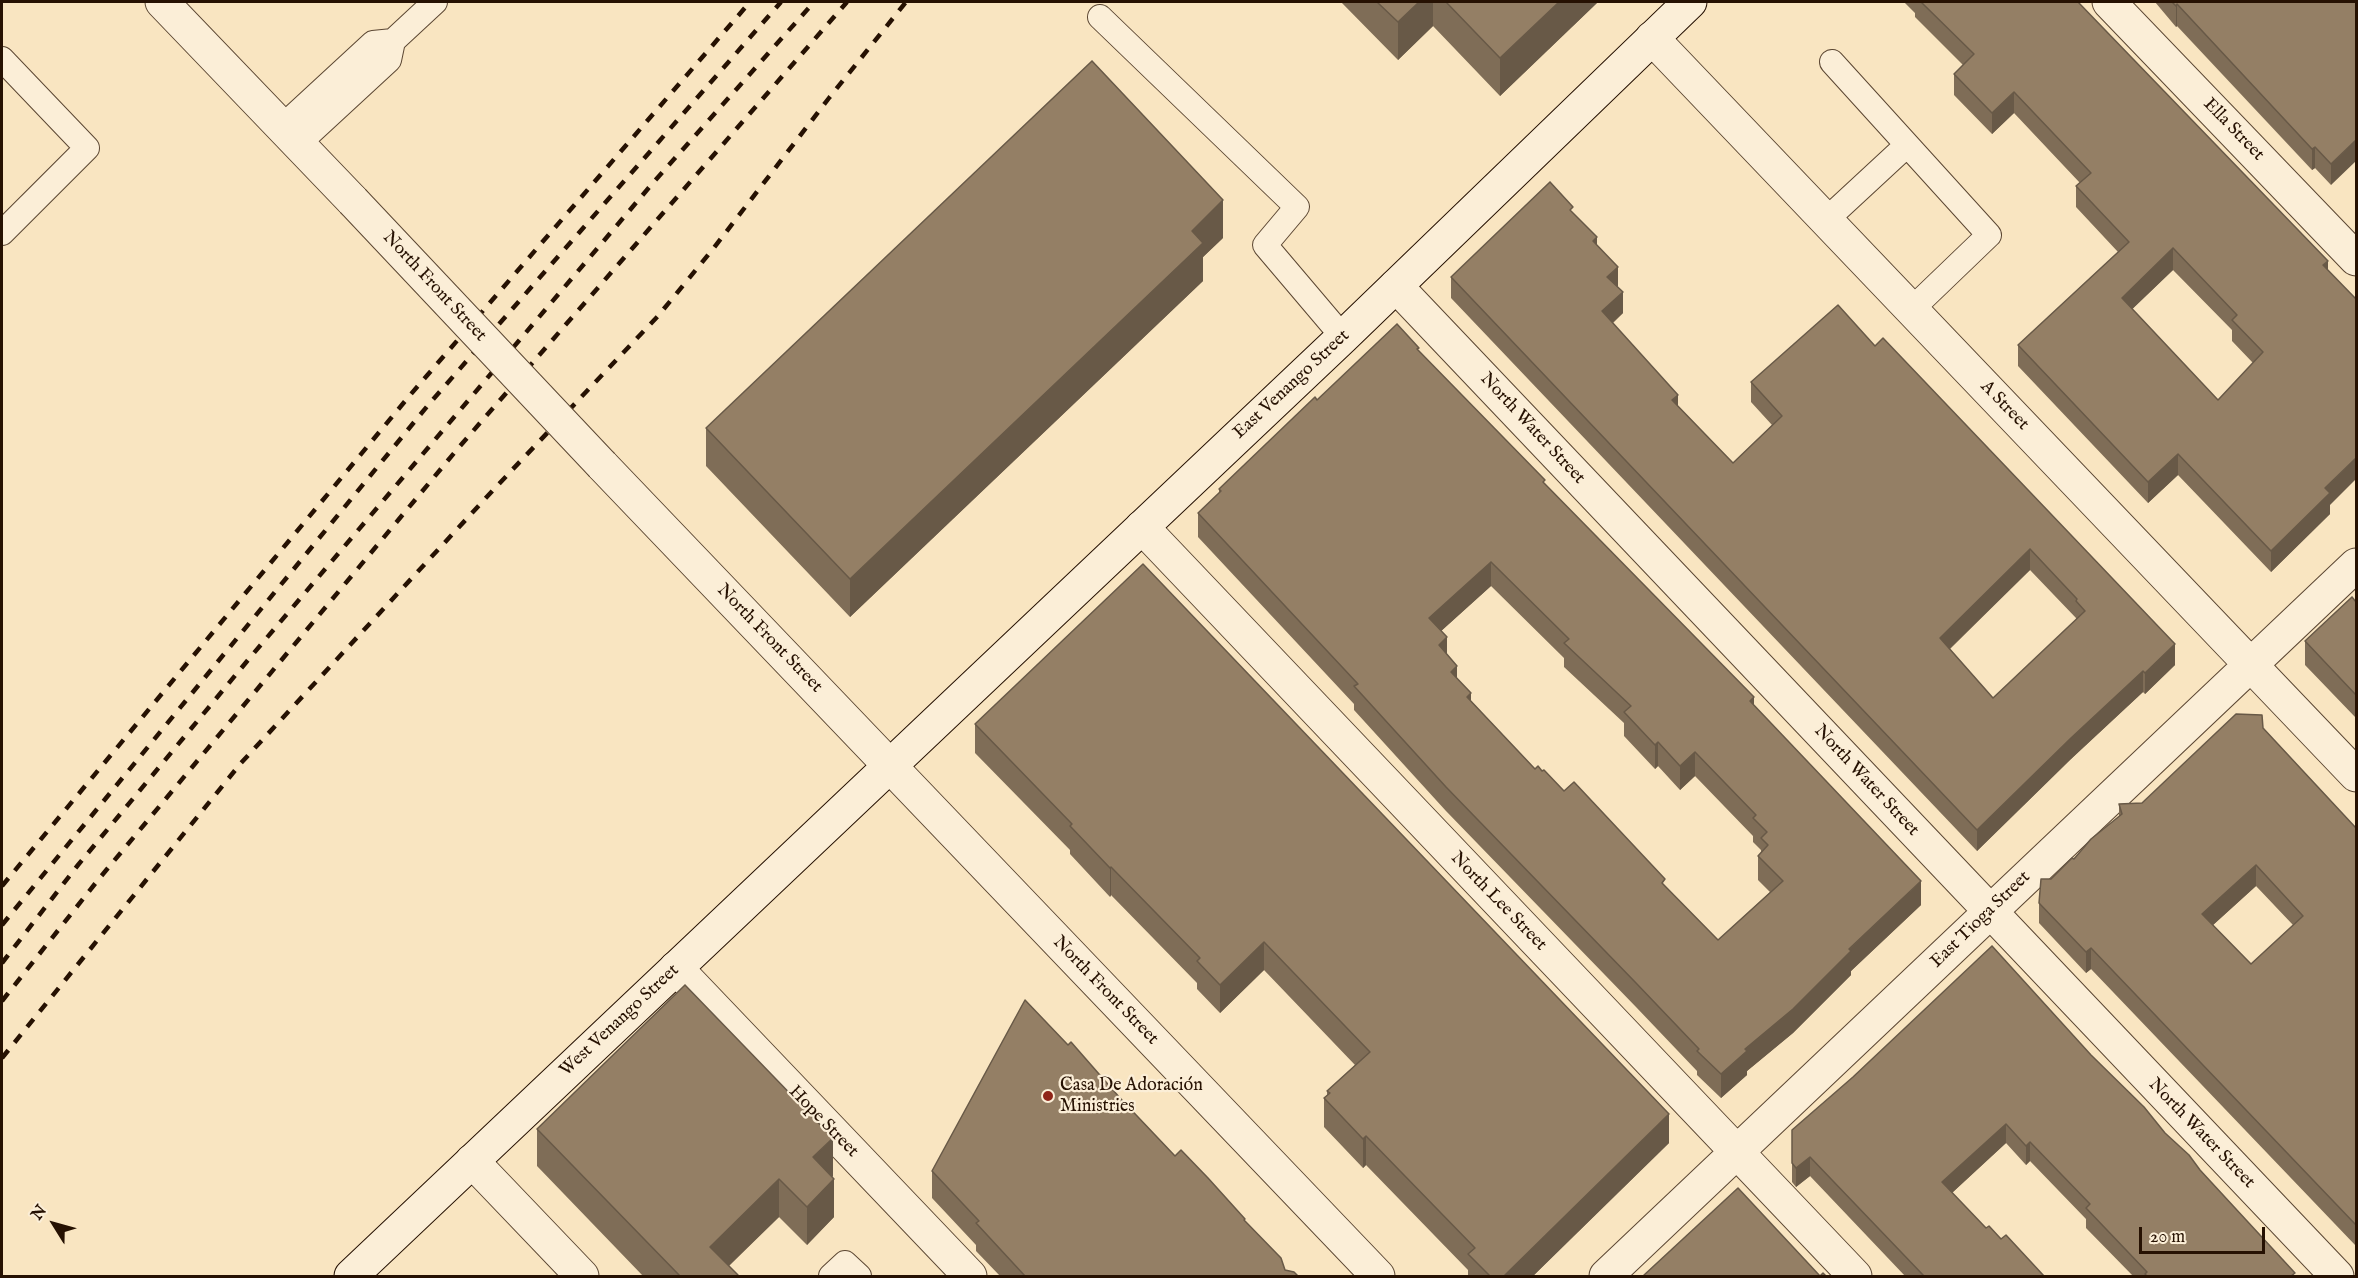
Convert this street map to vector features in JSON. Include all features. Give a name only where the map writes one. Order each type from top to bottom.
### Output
[{"type":"street","name":"North Front Street","points":[[162,2],[1378,1276]]},
{"type":"street","name":"East Venango Street","points":[[891,766],[1343,337],[1690,2]]},
{"type":"street","name":"Ella Street","points":[[2109,2],[2356,259]]},
{"type":"street","name":"A Street","points":[[1652,38],[2356,775]]},
{"type":"street","name":"North Water Street","points":[[1396,286],[2337,1276]]},
{"type":"street","name":"North Lee Street","points":[[1142,527],[1856,1276]]},
{"type":"street","name":"East Tioga Street","points":[[1606,1276],[2356,565]]},
{"type":"street","name":"West Venango Street","points":[[351,1276],[891,766]]},
{"type":"street","name":"Hope Street","points":[[676,968],[970,1276]]},
{"type":"street","points":[[472,1161],[582,1276]]},
{"type":"lane","points":[[290,136],[389,60],[393,41],[435,2]]},
{"type":"lane","points":[[1100,17],[1297,207],[1265,245],[1343,337]]},
{"type":"lane","points":[[2,59],[87,148],[2,233]]},
{"type":"lane","points":[[1832,62],[1989,235],[1912,309]]},
{"type":"lane","points":[[1826,220],[1907,145]]},
{"type":"lane","points":[[831,1276],[845,1263],[859,1276]]},
{"type":"building","points":[[1377,2],[1419,2],[1398,22]]},
{"type":"building","points":[[1446,2],[1559,2],[1500,58]]},
{"type":"building","points":[[1921,2],[2078,2],[2328,261],[2323,265],[2356,299],[2356,458],[2325,488],[2330,493],[2271,551],[2178,454],[2148,482],[2018,345],[2129,242],[2076,186],[2091,173],[2014,92],[1992,113],[1954,74],[1974,54]],"holes":[[[2173,248],[2237,315],[2232,320],[2263,352],[2218,400],[2122,298]]]},
{"type":"building","points":[[2172,2],[2356,2],[2356,140],[2331,164],[2315,147],[2312,149],[2177,4],[2176,6]]},
{"type":"building","points":[[1092,61],[1223,200],[1192,231],[1203,243],[850,579],[706,428]]},
{"type":"building","points":[[1550,182],[1573,207],[1570,210],[1597,237],[1593,241],[1618,267],[1607,277],[1623,292],[1602,311],[1678,395],[1672,400],[1733,463],[1782,416],[1751,382],[1838,305],[1875,346],[1883,338],[2175,644],[2071,738],[1977,830],[1451,277]],"holes":[[[2030,549],[2077,599],[2076,601],[2085,611],[1993,698],[1940,638]]]},
{"type":"building","points":[[1397,324],[1419,348],[1417,349],[1545,480],[1543,482],[1754,697],[1750,701],[1921,881],[1849,949],[1851,951],[1793,1009],[1745,1049],[1747,1051],[1721,1074],[1446,787],[1354,686],[1358,684],[1198,513],[1221,491],[1219,489],[1315,397],[1317,400]],"holes":[[[1491,562],[1569,639],[1564,643],[1631,706],[1624,712],[1655,745],[1658,742],[1680,766],[1695,752],[1756,815],[1753,818],[1767,832],[1761,838],[1768,845],[1758,856],[1783,881],[1718,940],[1662,883],[1665,879],[1574,782],[1564,791],[1544,770],[1542,771],[1538,766],[1535,769],[1467,697],[1471,693],[1451,672],[1457,666],[1439,645],[1447,637],[1429,618]]]},
{"type":"building","points":[[1143,564],[1669,1114],[1504,1276],[1490,1276],[1468,1254],[1475,1248],[1366,1136],[1363,1139],[1324,1098],[1330,1093],[1327,1091],[1370,1052],[1264,942],[1220,985],[1197,961],[1200,958],[1110,868],[1070,826],[1072,824],[975,724]]},
{"type":"building","points":[[2352,597],[2356,602],[2356,695],[2305,641]]},
{"type":"building","points":[[2236,714],[2262,715],[2263,728],[2356,828],[2356,1225],[2091,948],[2086,952],[2039,903],[2041,879],[2051,879],[2072,858],[2074,859],[2091,839],[2122,814],[2119,804],[2142,803]],"holes":[[[2256,865],[2303,916],[2251,964],[2202,914]]]},
{"type":"building","points":[[1992,946],[2091,1055],[2189,1155],[2200,1170],[2295,1273],[2291,1276],[2147,1276],[2145,1274],[2147,1272],[2086,1208],[2090,1204],[2030,1142],[2026,1146],[2006,1124],[1942,1182],[1986,1228],[1989,1226],[2001,1239],[2006,1235],[2044,1276],[1924,1276],[1810,1157],[1796,1168],[1792,1163],[1792,1130],[1853,1077]]},
{"type":"building","points":[[685,985],[833,1138],[813,1157],[834,1179],[807,1207],[779,1179],[710,1247],[737,1276],[680,1276],[537,1129]]},
{"type":"building","points":[[1025,1000],[1068,1045],[1071,1042],[1175,1156],[1181,1150],[1281,1258],[1285,1270],[1294,1272],[1298,1276],[1025,1276],[976,1223],[979,1221],[932,1171]]},
{"type":"building","points":[[1738,1188],[1820,1276],[1643,1276]]},
{"type":"railway","points":[[2,886],[411,394],[750,2]]},
{"type":"railway","points":[[2,925],[429,404],[781,2]]},
{"type":"railway","points":[[2,963],[78,865],[253,654],[652,184],[814,2]]},
{"type":"railway","points":[[2,1001],[98,880],[460,446],[847,2]]},
{"type":"railway","points":[[2,1058],[241,763],[496,487],[658,316],[906,2]]},
{"type":"place","name":"Casa De Adoración Ministries","points":[[1048,1096]]}]
